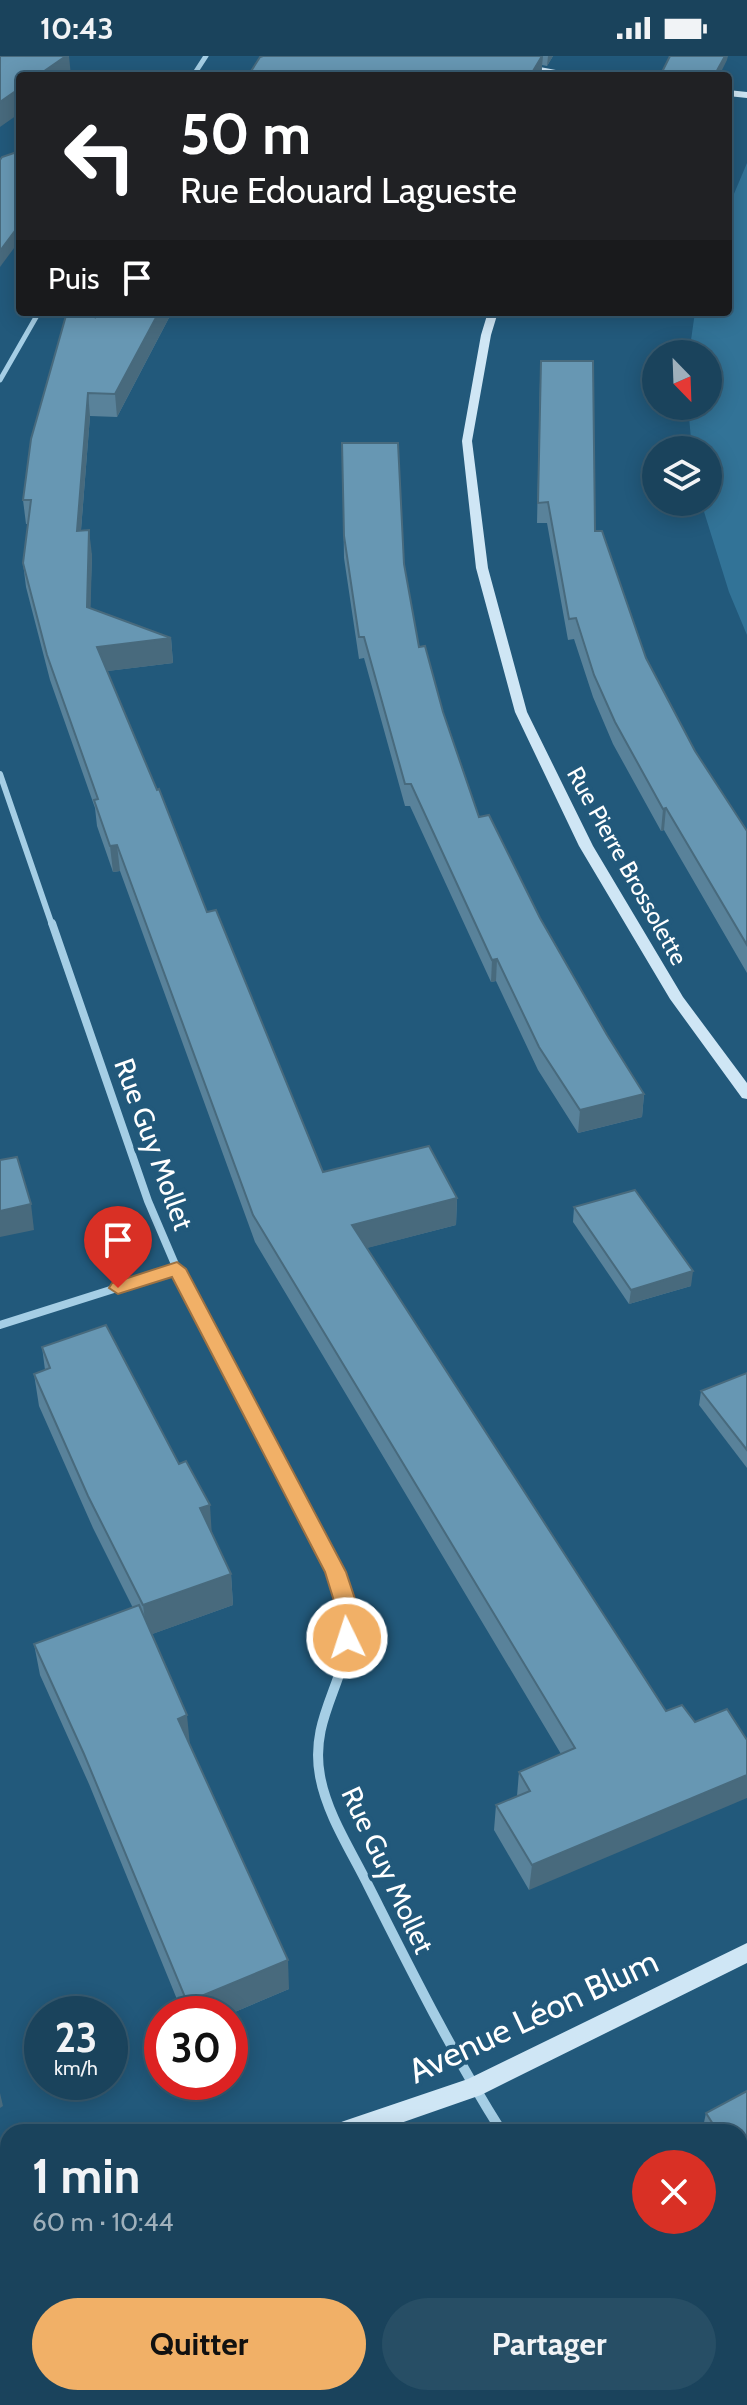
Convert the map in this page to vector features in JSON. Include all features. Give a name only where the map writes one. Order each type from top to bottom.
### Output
[{"type":"street","points":[[515,65],[554,72]]},
{"type":"street","points":[[0,380],[37,316]]},
{"type":"street","name":"Rue Pierre Brossolette","points":[[492,316],[467,441],[482,568],[521,712],[586,846],[608,884],[677,999],[747,1094]]},
{"type":"street","name":"Rue Guy Mollet","points":[[0,774],[148,1201],[177,1269],[335,1572],[349,1614],[345,1661],[320,1740],[319,1774],[339,1824],[433,2016],[497,2124]]},
{"type":"street","points":[[0,1325],[177,1269]]},
{"type":"street","name":"Avenue Léon Blum","points":[[367,2124],[473,2088],[747,1953]]},
{"type":"shaded area","points":[[747,163],[747,635],[729,592],[705,516],[722,516],[722,436],[691,436],[689,420],[722,420],[722,340],[691,340],[694,316],[732,316],[732,199]]},
{"type":"building","points":[[0,56],[66,56],[43,72],[16,72],[16,91],[0,102]]},
{"type":"building","points":[[542,56],[532,72],[251,72],[260,57]]},
{"type":"building","points":[[670,56],[725,56],[716,72],[662,72]]},
{"type":"building","points":[[16,152],[16,229],[0,251],[0,160]]},
{"type":"building","points":[[66,316],[157,316],[115,394],[88,393],[77,531],[89,530],[87,607],[171,638],[97,647],[159,789],[207,912],[216,910],[323,1172],[429,1146],[457,1198],[352,1225],[666,1711],[682,1705],[695,1722],[727,1709],[747,1740],[747,1775],[532,1865],[496,1805],[530,1791],[519,1772],[575,1748],[253,1215],[117,845],[110,846],[94,800],[98,799],[47,655],[23,563],[31,500],[23,500],[31,439]]},
{"type":"building","points":[[541,361],[593,361],[595,531],[602,531],[646,658],[695,751],[747,831],[747,945],[666,808],[663,809],[615,722],[594,675],[576,618],[569,619],[548,502],[538,503]]},
{"type":"building","points":[[342,443],[398,443],[404,564],[419,647],[425,646],[443,712],[479,817],[489,815],[540,918],[644,1094],[580,1110],[539,1047],[497,959],[492,960],[411,784],[405,784],[364,637],[359,637],[344,536]]},
{"type":"building","points":[[17,1157],[31,1204],[0,1211],[0,1160]]},
{"type":"building","points":[[635,1190],[693,1271],[631,1290],[574,1207]]},
{"type":"building","points":[[106,1325],[179,1464],[186,1461],[210,1505],[200,1508],[231,1574],[143,1605],[88,1496],[34,1374],[50,1368],[42,1347]]},
{"type":"building","points":[[747,1373],[747,1450],[701,1391]]},
{"type":"building","points":[[139,1605],[187,1715],[178,1719],[288,1960],[201,1996],[185,1996],[84,1754],[34,1644]]},
{"type":"building","points":[[747,2091],[747,2124],[713,2124],[706,2113]]},
{"type":"route","points":[[118,1288],[177,1269],[335,1572],[349,1614],[347,1638]]}]
